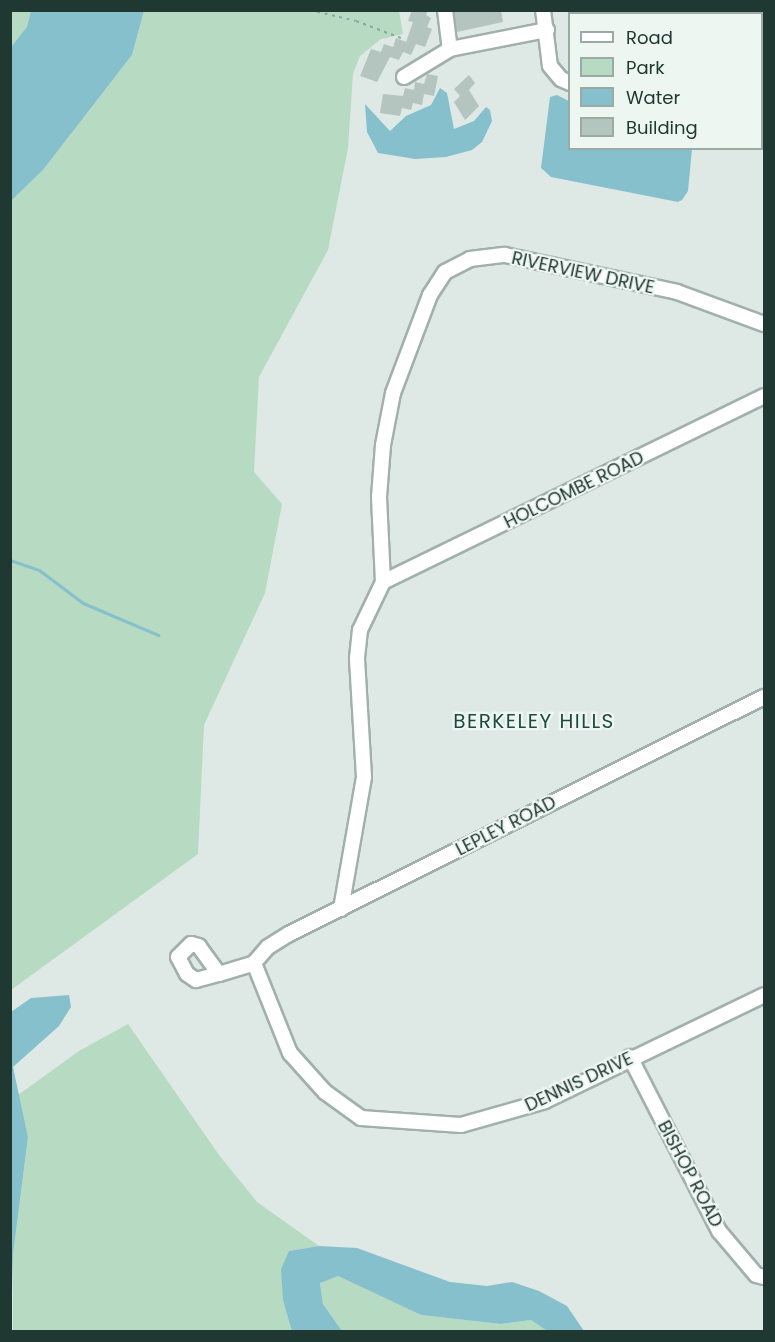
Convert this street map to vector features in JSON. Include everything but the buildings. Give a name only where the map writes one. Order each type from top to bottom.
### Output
[{"type":"street","points":[[445,10],[450,49]]},
{"type":"street","points":[[543,10],[550,66],[561,80],[568,82]]},
{"type":"street","points":[[404,77],[450,49],[547,30]]},
{"type":"street","name":"RIVERVIEW DRIVE","points":[[341,909],[364,777],[357,658],[360,630],[383,582],[379,497],[393,393],[430,295],[444,272],[470,259],[505,255],[677,292],[765,324]]},
{"type":"street","name":"HOLCOMBE ROAD","points":[[383,582],[765,396]]},
{"type":"street","name":"LEPLEY ROAD","points":[[254,963],[268,947],[341,909],[765,697]]},
{"type":"street","points":[[219,974],[254,963]]},
{"type":"street","name":"DENNIS DRIVE","points":[[254,963],[290,1053],[325,1092],[361,1118],[460,1125],[507,1114],[544,1101],[630,1057],[765,995]]},
{"type":"street","name":"BISHOP ROAD","points":[[630,1057],[719,1231],[756,1275],[765,1277]]},
{"type":"path","points":[[310,10],[356,21],[401,38]]},
{"type":"green space","points":[[11,11],[56,11],[11,93]]},
{"type":"green space","points":[[144,11],[399,11],[403,34],[381,39],[360,56],[353,74],[348,148],[328,250],[259,377],[254,472],[282,504],[265,593],[204,725],[198,854],[11,990],[11,201],[43,170],[132,55]]},
{"type":"green space","points":[[128,1024],[219,1155],[257,1202],[319,1246],[289,1251],[292,1331],[13,1332],[13,1255],[28,1137],[18,1095],[79,1051]]},
{"type":"green space","points":[[338,1276],[421,1315],[501,1324],[531,1320],[547,1331],[342,1331],[323,1304],[320,1282]]},
{"type":"water","points":[[31,11],[144,11],[132,55],[43,170],[11,201],[11,47],[27,27]]},
{"type":"water","points":[[440,88],[447,93],[454,129],[474,121],[486,107],[490,110],[492,121],[482,142],[472,150],[446,157],[415,159],[378,153],[367,132],[365,104],[390,131],[406,116],[431,105]]},
{"type":"water","points":[[557,95],[568,100],[568,150],[692,150],[688,191],[682,200],[678,202],[551,177],[541,168],[550,97]]},
{"type":"water","points":[[69,995],[71,1007],[59,1026],[13,1067],[28,1137],[13,1255],[11,1331],[11,1012],[31,998]]},
{"type":"water","points":[[319,1246],[357,1248],[450,1282],[487,1286],[512,1282],[539,1291],[567,1306],[584,1331],[547,1331],[531,1320],[501,1324],[421,1315],[338,1276],[320,1283],[323,1304],[342,1331],[292,1331],[283,1300],[281,1269],[289,1251]]},
{"type":"waterway","points":[[10,560],[39,570],[83,603],[158,635]]},
{"type":"district","name":"BERKELEY HILLS","points":[[534,721]]}]
